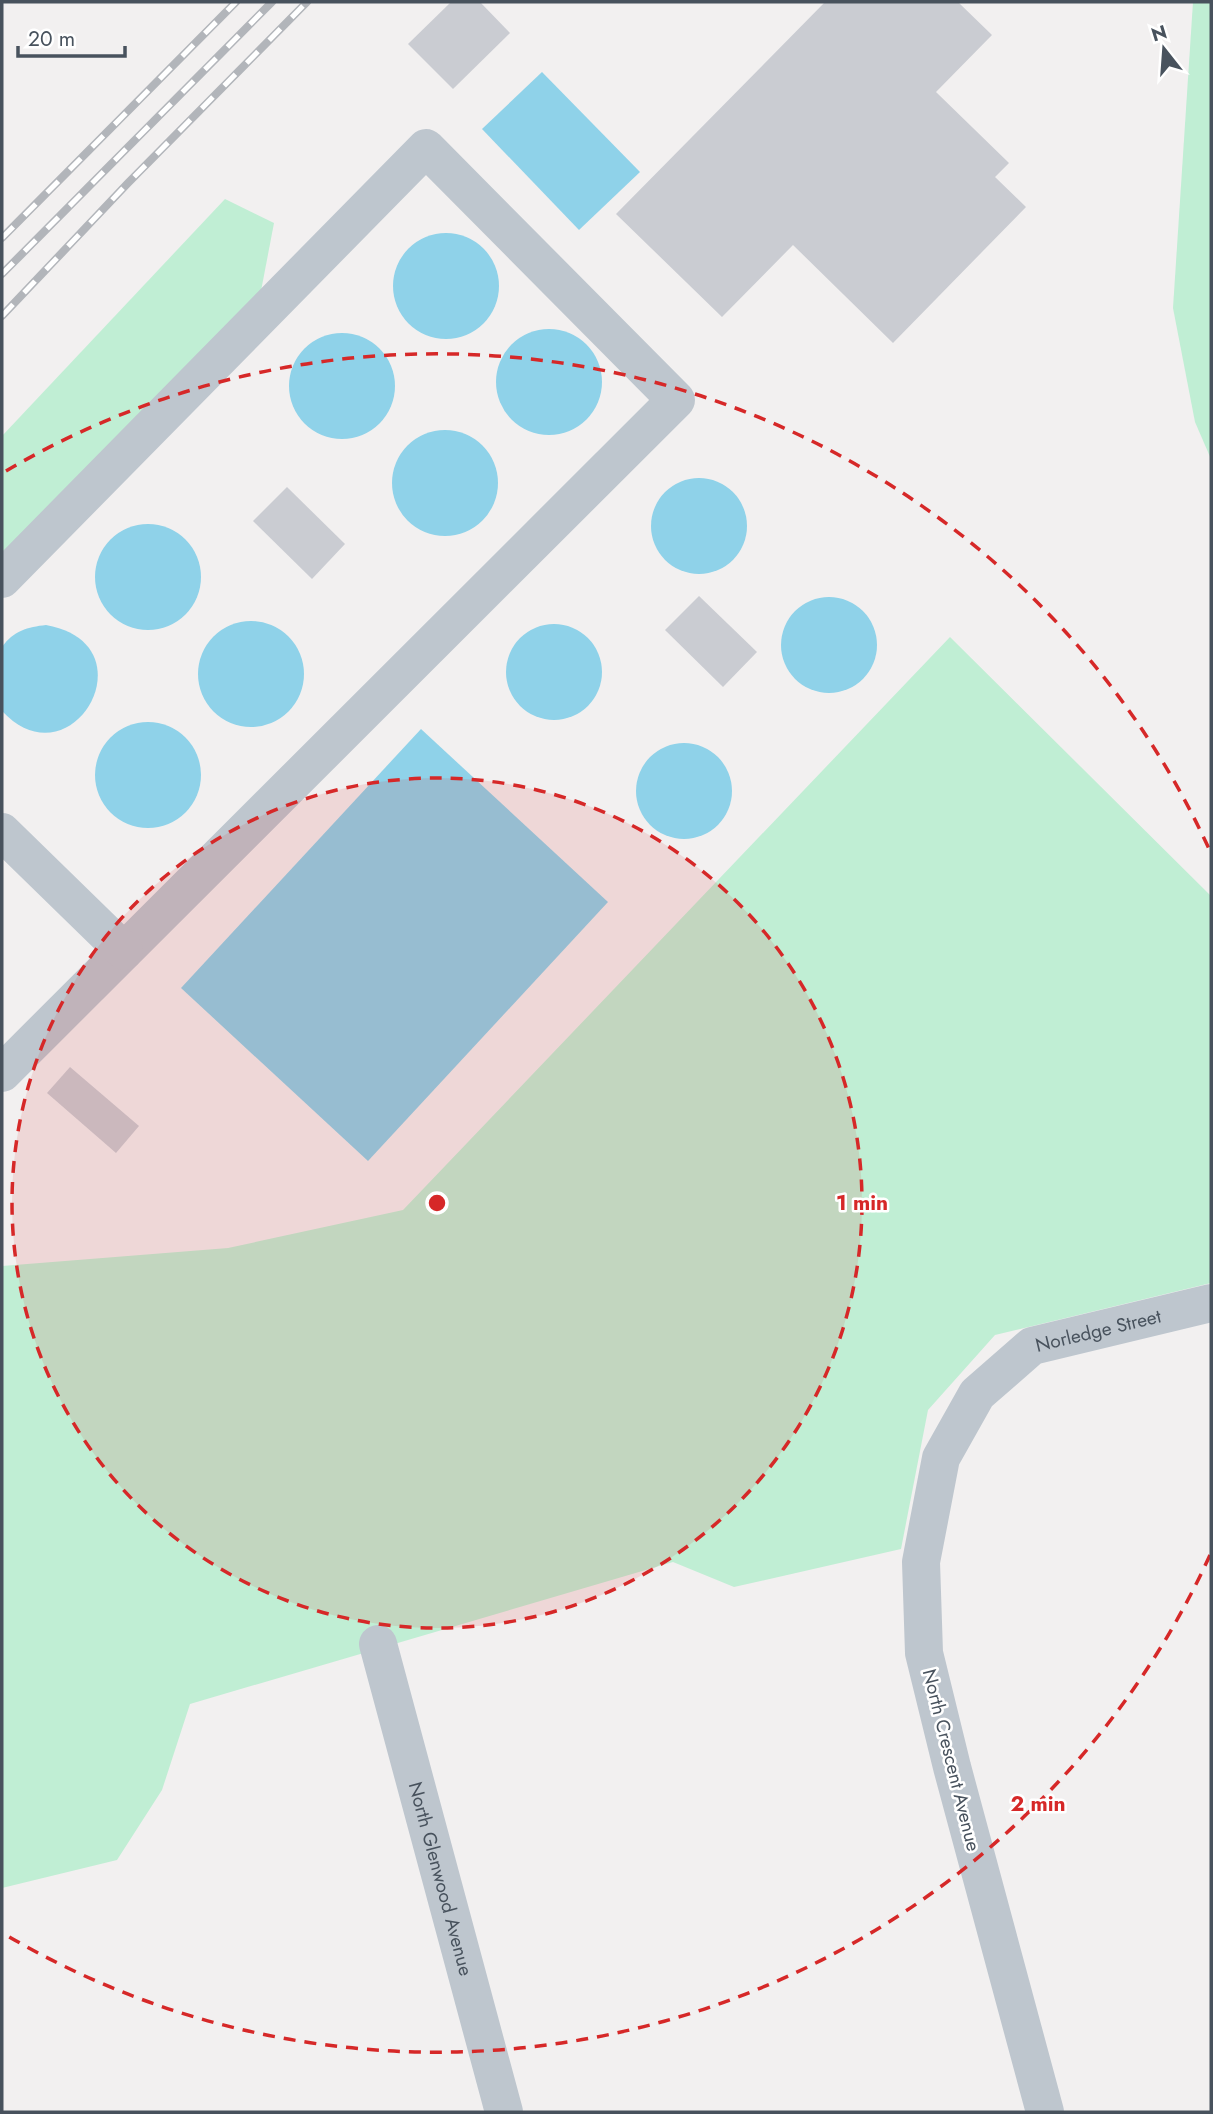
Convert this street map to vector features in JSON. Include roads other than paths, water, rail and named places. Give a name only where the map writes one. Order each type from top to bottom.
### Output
[{"type":"street","points":[[2,579],[426,149],[676,400],[2,1073]]},
{"type":"street","points":[[2,832],[124,951]]},
{"type":"street","name":"Norledge Street","points":[[969,1409],[977,1394],[1032,1346],[1211,1303]]},
{"type":"street","name":"North Crescent Avenue","points":[[969,1409],[941,1458],[921,1562],[924,1653],[1045,2112]]},
{"type":"street","name":"North Glenwood Avenue","points":[[378,1644],[504,2112]]},
{"type":"water","points":[[542,72],[640,172],[579,230],[482,129]]},
{"type":"water","points":[[446,233],[466,237],[484,248],[495,266],[499,286],[495,306],[484,324],[466,335],[446,339],[426,335],[408,324],[397,306],[393,286],[397,266],[408,248],[426,237]]},
{"type":"water","points":[[549,329],[569,333],[587,344],[598,362],[602,382],[598,402],[587,420],[569,431],[549,435],[529,431],[511,420],[500,402],[496,382],[500,362],[511,344],[529,333]]},
{"type":"water","points":[[342,333],[362,337],[380,348],[391,366],[395,386],[391,406],[380,424],[362,435],[342,439],[322,435],[304,424],[293,406],[289,386],[293,366],[304,348],[322,337]]},
{"type":"water","points":[[445,430],[465,434],[483,445],[494,463],[498,483],[494,503],[483,521],[465,532],[445,536],[425,532],[407,521],[396,503],[392,483],[396,463],[407,445],[425,434]]},
{"type":"water","points":[[699,478],[717,481],[733,492],[744,508],[747,526],[744,544],[733,560],[717,571],[699,574],[681,571],[665,560],[654,544],[651,526],[654,508],[665,492],[681,481]]},
{"type":"water","points":[[148,524],[168,528],[186,539],[197,557],[201,577],[197,597],[186,615],[168,626],[148,630],[128,626],[110,615],[99,597],[95,577],[99,557],[110,539],[128,528]]},
{"type":"water","points":[[829,597],[848,600],[863,611],[874,626],[877,645],[874,664],[863,679],[848,690],[829,693],[810,690],[795,679],[784,664],[781,645],[784,626],[795,611],[810,600]]},
{"type":"water","points":[[251,621],[271,625],[289,636],[300,654],[304,674],[300,694],[289,712],[271,723],[251,727],[231,723],[213,712],[202,694],[198,674],[202,654],[213,636],[231,625]]},
{"type":"water","points":[[554,624],[573,627],[588,638],[599,653],[602,672],[599,691],[588,706],[573,717],[554,720],[535,717],[520,706],[509,691],[506,672],[509,653],[520,638],[535,627]]},
{"type":"water","points":[[46,625],[78,637],[94,657],[98,680],[90,703],[75,722],[53,732],[28,730],[2,711],[2,647],[21,631]]},
{"type":"water","points":[[148,722],[168,726],[186,737],[197,755],[201,775],[197,795],[186,813],[168,824],[148,828],[128,824],[110,813],[99,795],[95,775],[99,755],[110,737],[128,726]]},
{"type":"water","points":[[421,729],[608,902],[368,1161],[181,988]]},
{"type":"water","points":[[684,743],[702,746],[718,757],[729,773],[732,791],[729,809],[718,825],[702,836],[684,839],[666,836],[650,825],[639,809],[636,791],[639,773],[650,757],[666,746]]},
{"type":"railway","points":[[2,238],[236,2]]},
{"type":"railway","points":[[2,274],[272,2]]},
{"type":"railway","points":[[2,316],[128,183],[307,2]]}]
